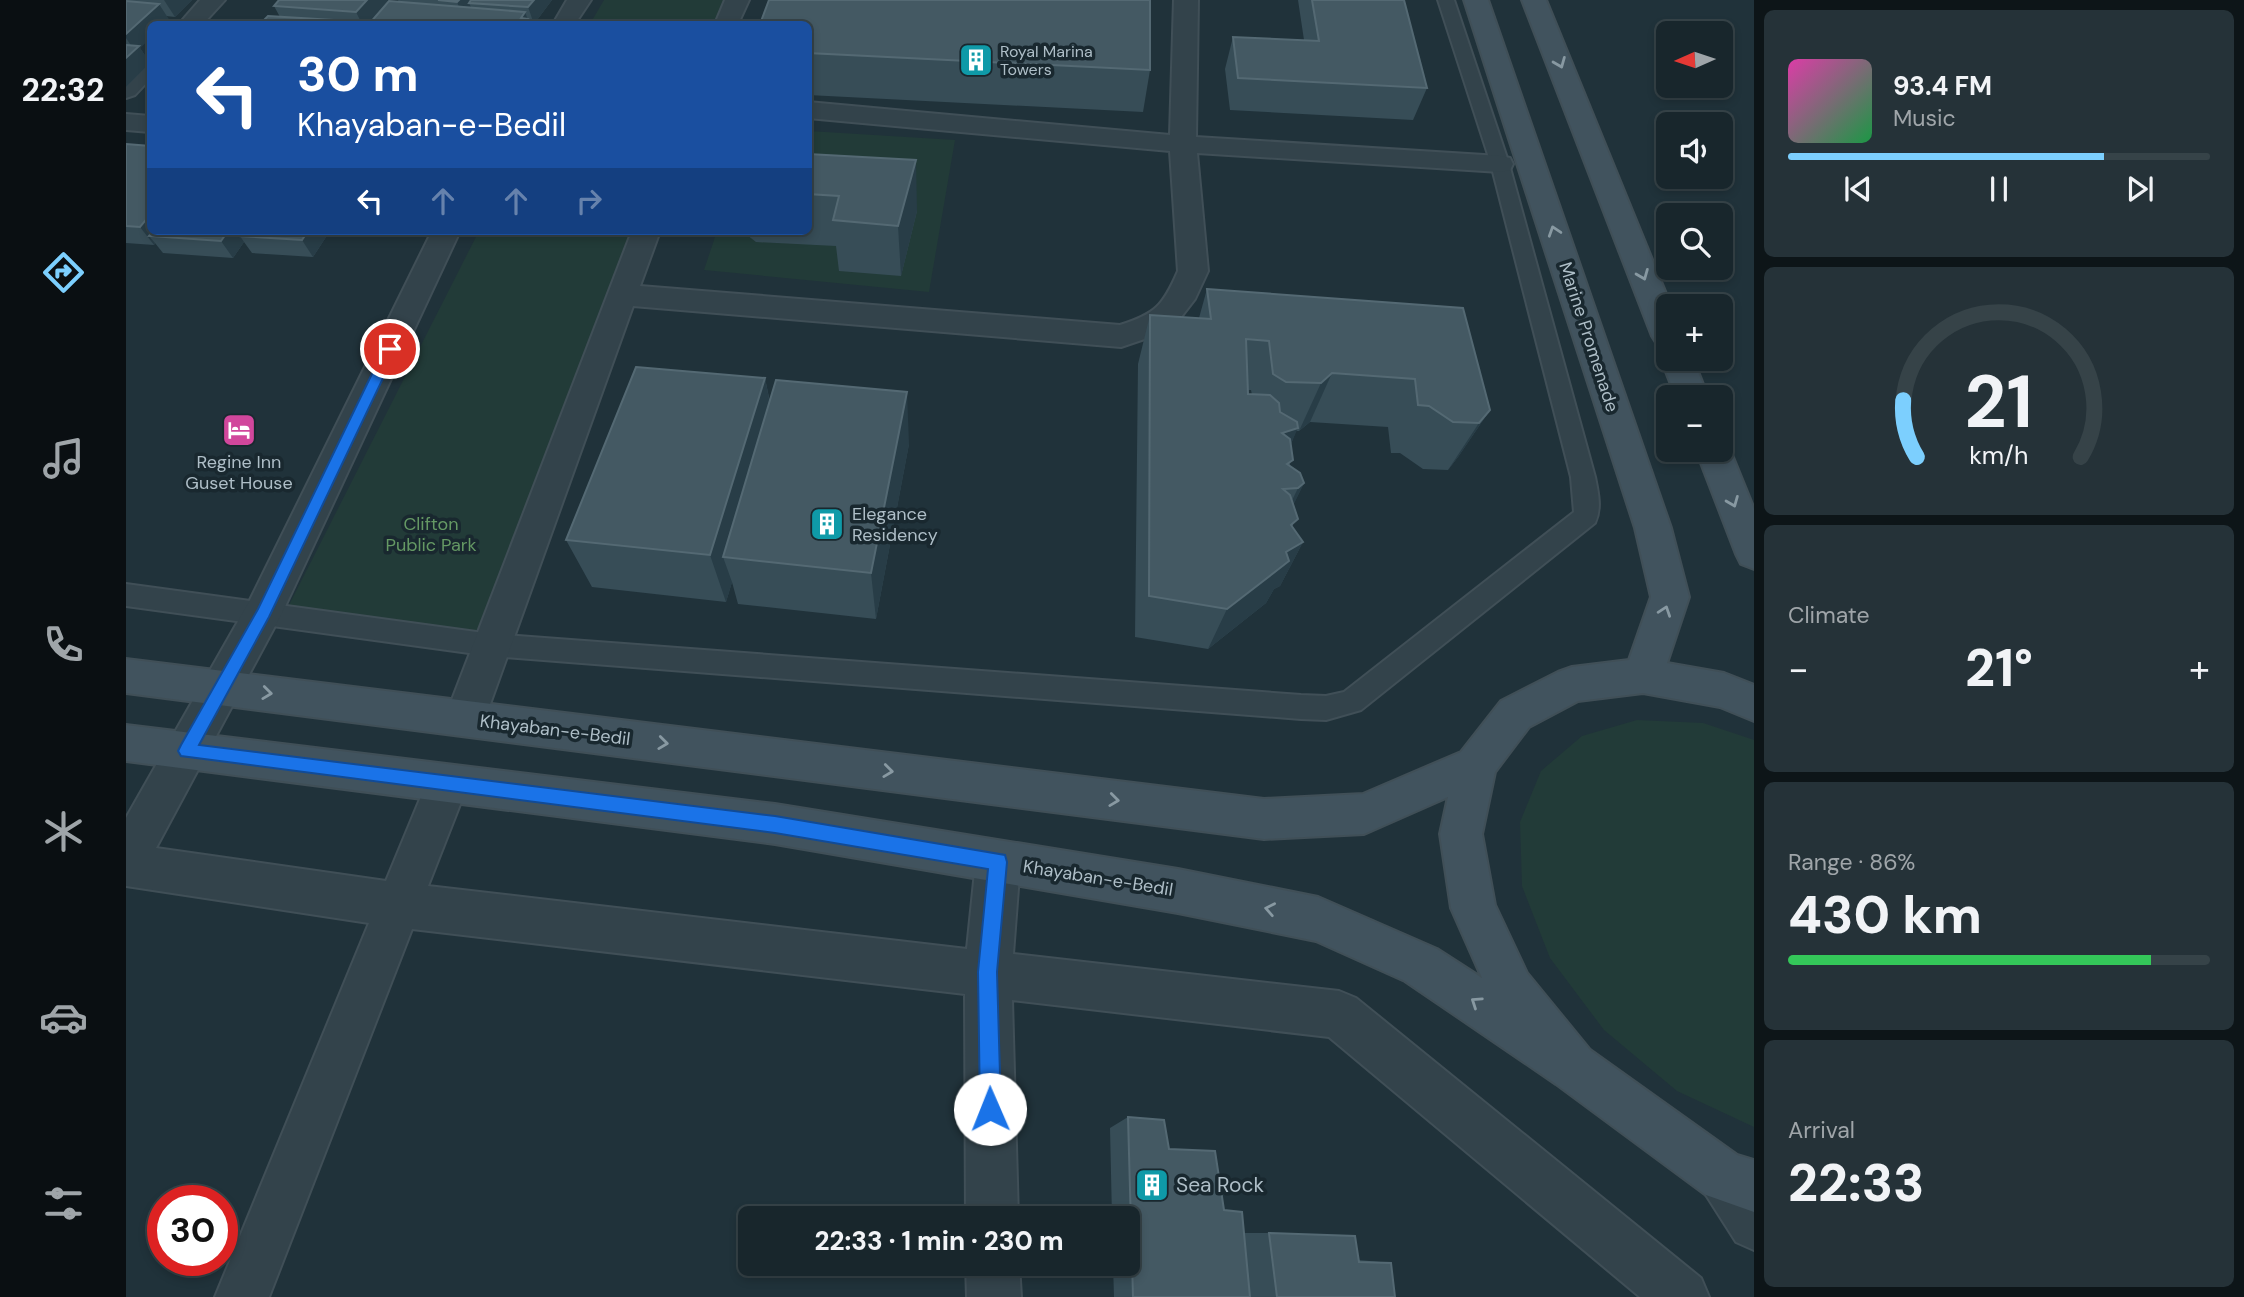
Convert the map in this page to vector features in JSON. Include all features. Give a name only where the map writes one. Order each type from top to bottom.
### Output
[{"type":"main road","name":"Marine Promenade","points":[[1476,0],[1648,515],[1670,597],[1643,676]]},
{"type":"main road","points":[[1534,0],[1656,306]]},
{"type":"main road","points":[[1718,462],[1754,554]]},
{"type":"main road","name":"Khayaban-e-Bedil","points":[[126,676],[1264,819],[1363,814],[1476,765]]},
{"type":"main road","points":[[1739,1182],[1573,1067],[1511,989],[1473,908],[1461,834],[1476,765],[1515,714],[1572,684],[1643,676],[1724,690],[1754,703]]},
{"type":"main road","name":"Khayaban-e-Bedil","points":[[126,743],[775,824],[1178,891],[1318,919],[1421,965],[1573,1067]]},
{"type":"street","points":[[193,21],[214,0]]},
{"type":"street","points":[[566,21],[579,0]]},
{"type":"street","points":[[728,21],[737,0]]},
{"type":"street","points":[[621,295],[1121,335],[1160,323],[1184,292],[1193,271],[1183,144],[1186,0]]},
{"type":"street","points":[[126,90],[147,68]]},
{"type":"street","points":[[812,110],[1183,144],[1500,164]]},
{"type":"street","points":[[126,122],[147,124]]},
{"type":"street","points":[[444,235],[263,613],[126,862],[398,905],[1339,1015],[1682,1297]]},
{"type":"street","points":[[465,718],[644,235]]},
{"type":"street","points":[[243,1297],[447,784]]},
{"type":"street","points":[[992,1206],[988,972],[998,862]]},
{"type":"street","points":[[1739,1182],[1754,1224]]},
{"type":"street","points":[[993,1276],[994,1297]]},
{"type":"lane","points":[[126,595],[491,645],[1301,707],[1326,708],[1351,702],[1586,516],[1587,498],[1583,477],[1500,164],[1446,0]]},
{"type":"green space","points":[[604,0],[730,0],[721,21],[592,21]]},
{"type":"green space","points":[[812,131],[955,140],[929,292],[704,270],[716,235],[812,235]]},
{"type":"green space","name":"Clifton Public Park","points":[[477,235],[640,235],[491,645],[285,613]]},
{"type":"green space","points":[[1637,720],[1703,723],[1754,740],[1754,1127],[1677,1091],[1604,1030],[1550,958],[1522,886],[1520,822],[1541,771],[1582,736]]},
{"type":"building","points":[[279,0],[367,0],[356,12],[274,6]]},
{"type":"building","points":[[471,0],[534,0],[528,7],[469,3]]},
{"type":"building","points":[[769,0],[1150,0],[1150,70],[812,53],[812,21],[761,21]]},
{"type":"building","points":[[1312,0],[1404,0],[1427,88],[1238,78],[1233,37],[1319,41]]},
{"type":"building","points":[[126,1],[159,4],[126,34]]},
{"type":"building","points":[[389,1],[525,12],[521,18],[528,19],[527,21],[372,21]]},
{"type":"building","points":[[268,16],[349,21],[263,21]]},
{"type":"building","points":[[126,45],[139,46],[126,58]]},
{"type":"building","points":[[126,144],[147,146],[147,219],[140,227],[126,226]]},
{"type":"building","points":[[812,154],[916,160],[898,226],[833,220],[839,196],[812,194]]},
{"type":"building","points":[[150,235],[225,235],[221,241]]},
{"type":"building","points":[[241,235],[305,235],[302,240]]},
{"type":"building","points":[[1207,289],[1463,308],[1490,410],[1479,423],[1453,422],[1429,406],[1418,405],[1415,379],[1332,373],[1321,383],[1286,382],[1273,374],[1269,341],[1246,339],[1248,394],[1270,395],[1279,403],[1280,412],[1297,422],[1298,428],[1282,433],[1290,439],[1293,460],[1287,464],[1300,473],[1304,483],[1298,488],[1283,489],[1290,495],[1298,519],[1291,525],[1303,542],[1286,552],[1289,561],[1227,609],[1149,596],[1150,315],[1211,319]]},
{"type":"building","points":[[636,367],[765,378],[710,555],[566,540]]},
{"type":"building","points":[[776,380],[907,392],[871,573],[723,557]]},
{"type":"building","name":"Sea Rock","points":[[1128,1117],[1164,1120],[1169,1149],[1215,1151],[1224,1210],[1242,1212],[1250,1297],[1133,1297],[1132,1276],[1140,1276],[1140,1206],[1130,1206]]},
{"type":"building","points":[[1269,1233],[1355,1236],[1359,1262],[1391,1263],[1395,1297],[1277,1297]]},
{"type":"place","name":"Royal Marina Towers","points":[[976,60]]},
{"type":"place","name":"Regine Inn Guset House","points":[[239,430]]},
{"type":"place","name":"Elegance Residency","points":[[827,524]]},
{"type":"place","name":"Sea Rock","points":[[1152,1185]]},
{"type":"route","points":[[390,349],[263,613],[187,751],[775,824],[998,862],[988,972],[990,1109]]}]
